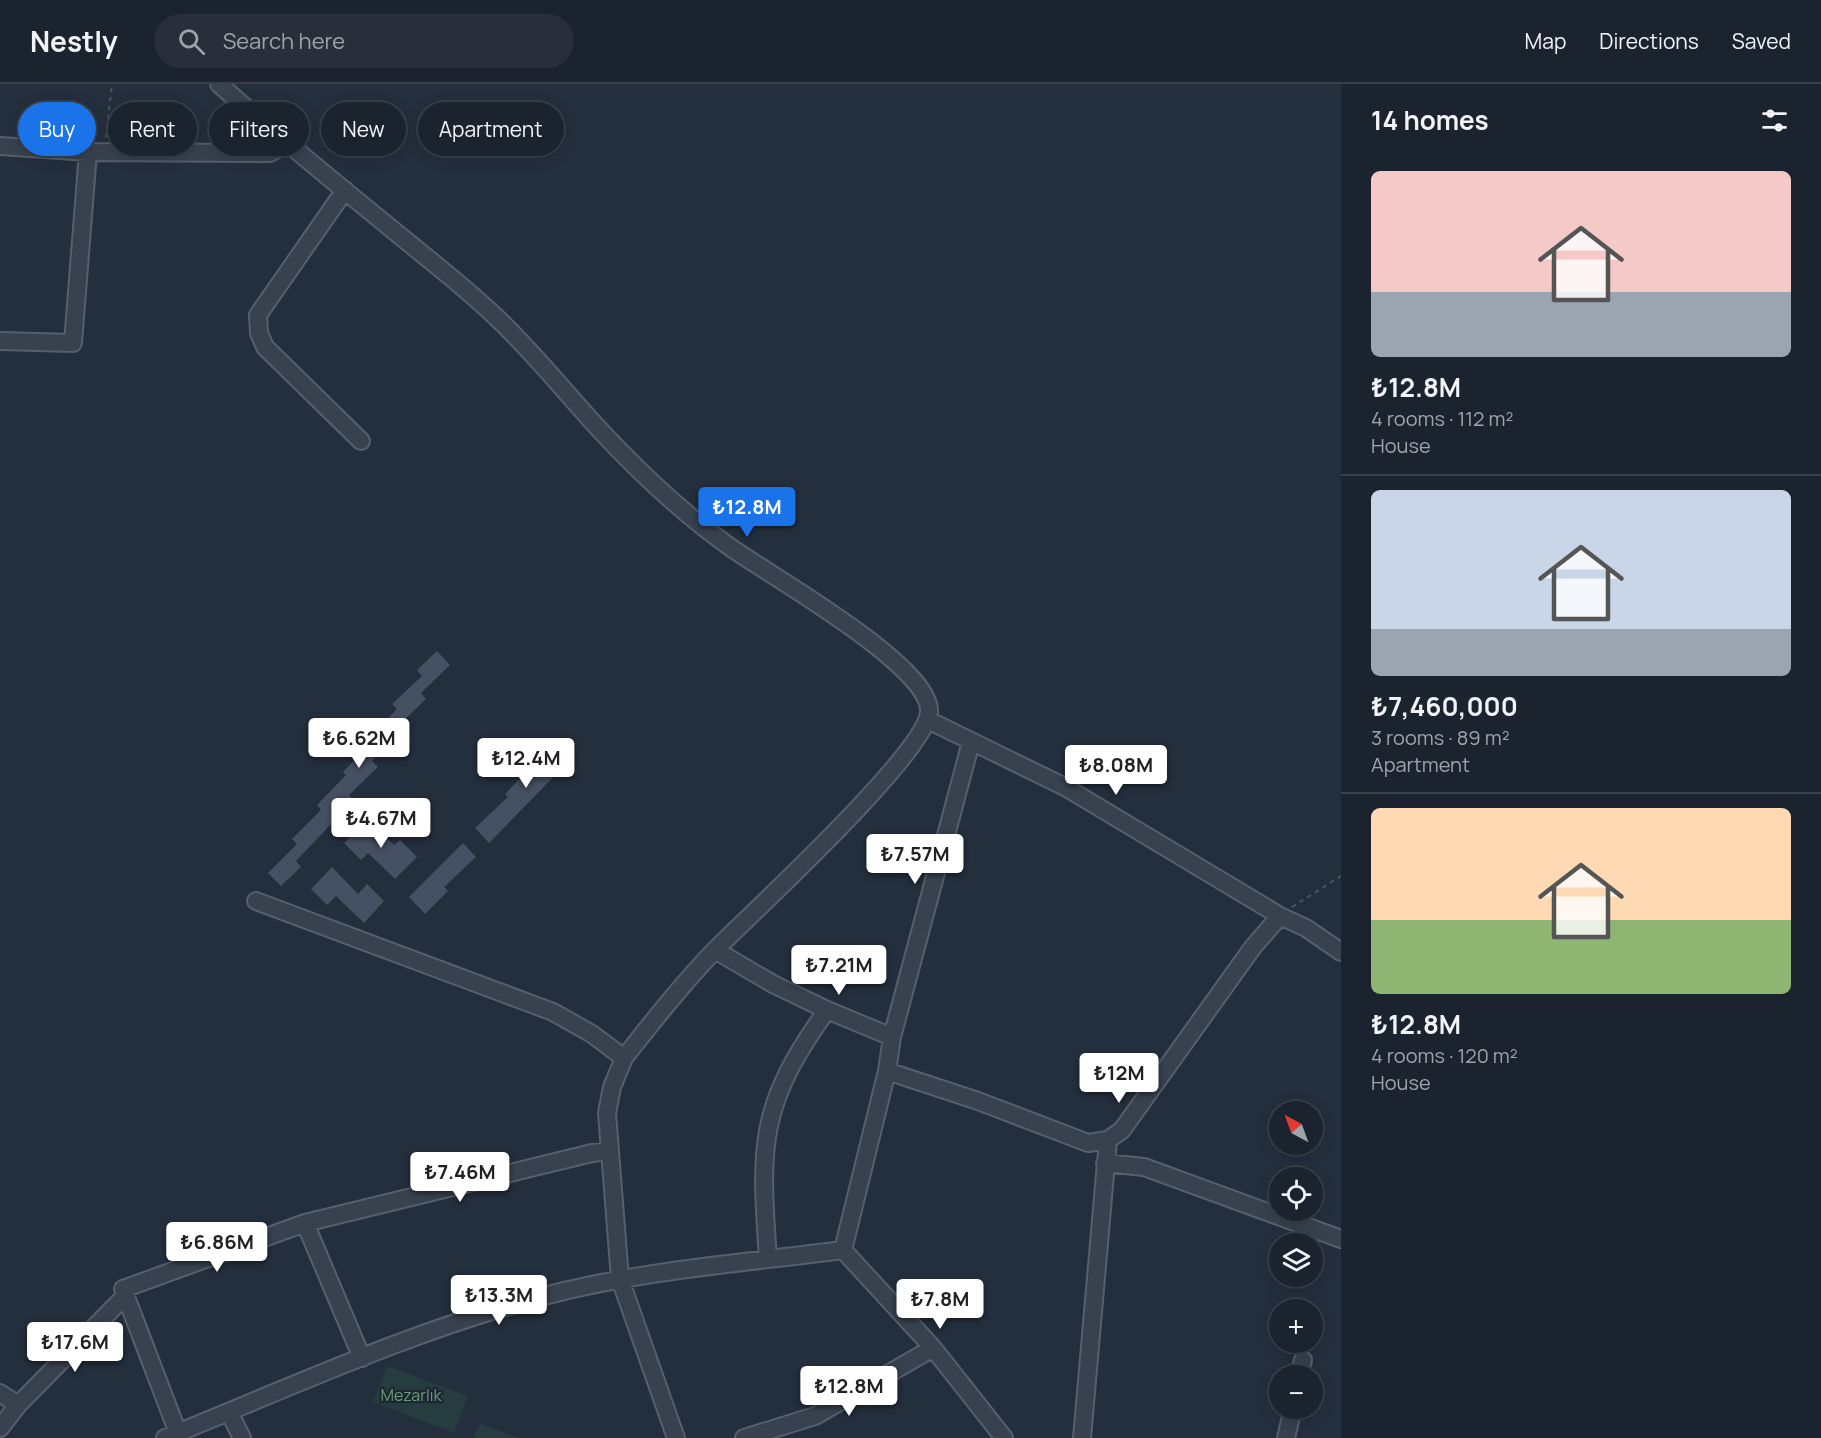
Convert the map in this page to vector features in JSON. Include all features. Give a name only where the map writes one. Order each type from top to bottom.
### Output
[{"type":"street","points":[[219,84],[239,102]]},
{"type":"street","points":[[0,146],[18,147]]},
{"type":"street","points":[[96,152],[209,153]]},
{"type":"street","points":[[1,341],[73,343],[94,156]]},
{"type":"street","points":[[301,156],[496,317],[541,362],[599,429],[678,506],[746,559],[863,636],[901,667],[924,691],[929,704],[927,720],[908,750],[850,815],[716,950],[624,1058],[609,1100],[610,1151],[620,1279],[676,1438]]},
{"type":"street","points":[[345,190],[258,315],[258,327],[265,347],[361,441]]},
{"type":"street","points":[[927,720],[1091,802],[1280,916],[1306,928],[1341,952]]},
{"type":"street","points":[[843,1250],[887,1071],[892,1037],[971,742]]},
{"type":"street","points":[[256,901],[553,1012],[592,1034],[624,1058]]},
{"type":"street","points":[[887,1071],[978,1101],[1088,1143],[1108,1140],[1122,1130],[1253,947],[1280,916]]},
{"type":"street","points":[[716,950],[763,979],[827,1010],[892,1037]]},
{"type":"street","points":[[768,1259],[763,1183],[769,1122],[778,1090],[792,1060],[827,1010]]},
{"type":"street","points":[[1082,1438],[1108,1140]]},
{"type":"street","points":[[610,1151],[592,1153],[305,1223],[123,1289],[172,1435],[362,1358],[485,1313],[620,1279],[684,1268],[843,1250]]},
{"type":"street","points":[[1105,1163],[1144,1167],[1341,1239]]},
{"type":"street","points":[[305,1223],[362,1358]]},
{"type":"street","points":[[843,1250],[933,1348],[1004,1438]]},
{"type":"street","points":[[0,1428],[18,1406],[125,1296]]},
{"type":"street","points":[[744,1438],[815,1416],[933,1348]]},
{"type":"street","points":[[0,1393],[18,1406]]},
{"type":"street","points":[[230,1412],[242,1438]]},
{"type":"street","points":[[1286,1438],[1290,1419]]},
{"type":"path","points":[[96,148],[109,119],[112,84]]},
{"type":"path","points":[[1280,916],[1341,876]]},
{"type":"green space","name":"Mezarlık","points":[[387,1366],[468,1396],[454,1433],[373,1402]]},
{"type":"green space","name":"Mezarlık","points":[[480,1424],[519,1438],[474,1438]]},
{"type":"building","points":[[437,651],[450,665],[421,693],[426,699],[397,727],[402,732],[372,761],[378,767],[349,795],[354,800],[296,861],[301,867],[281,886],[268,873],[297,844],[292,839],[321,810],[317,805],[346,775],[343,772],[372,742],[368,738],[397,709],[392,704],[422,676],[417,670]]},
{"type":"building","points":[[559,738],[575,755],[489,843],[475,828],[508,797],[505,794]]},
{"type":"building","points":[[368,820],[394,845],[400,840],[417,857],[395,879],[368,853],[361,860],[344,843]]},
{"type":"building","points":[[463,843],[476,857],[444,887],[448,891],[425,914],[409,897]]},
{"type":"building","points":[[332,867],[358,894],[367,884],[384,901],[364,923],[336,896],[327,905],[311,889]]}]
